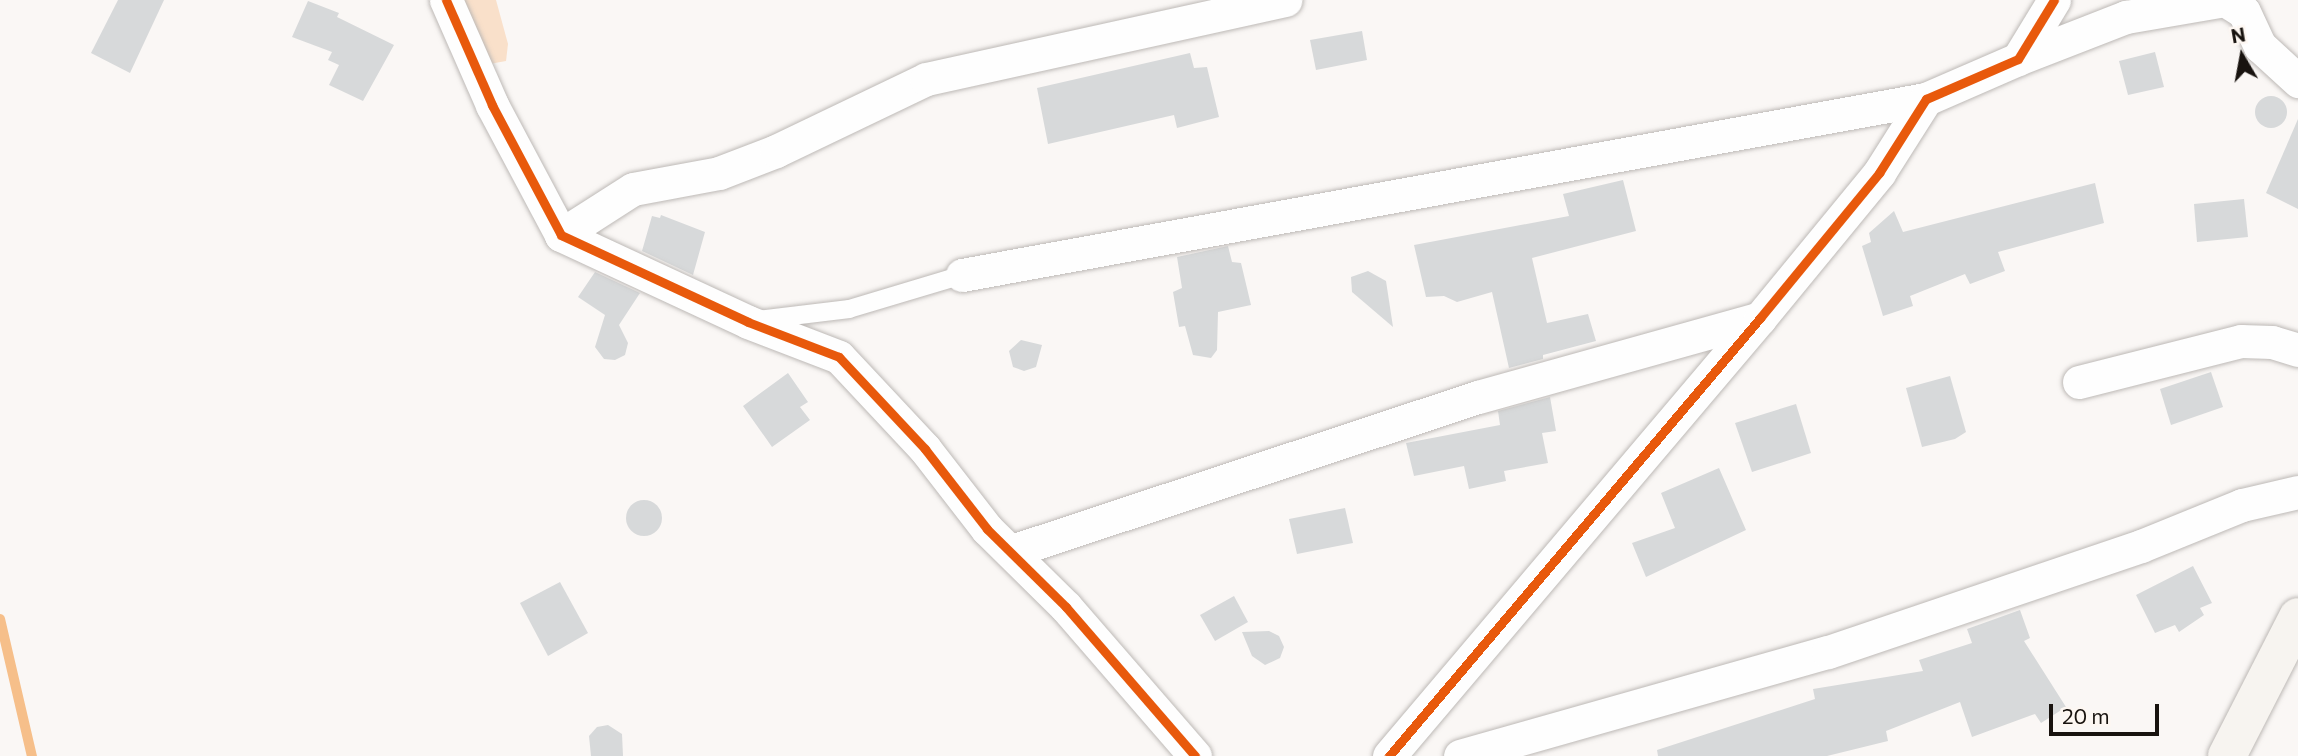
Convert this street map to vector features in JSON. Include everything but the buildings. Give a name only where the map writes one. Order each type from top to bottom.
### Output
[{"type":"main road","points":[[2227,756],[2298,617]]},
{"type":"street","points":[[446,0],[492,105],[561,234],[748,322],[839,357],[925,449],[987,529],[1066,607],[1195,756]]},
{"type":"street","points":[[561,234],[633,189],[719,173],[776,151],[926,79],[1285,0]]},
{"type":"street","points":[[2018,60],[2054,0]]},
{"type":"street","points":[[962,275],[1926,99],[2126,17],[2225,0],[2244,12],[2260,46],[2298,81]]},
{"type":"street","points":[[1389,756],[1760,318],[1879,173],[1926,99]]},
{"type":"street","points":[[1012,551],[1478,397],[1760,318]]},
{"type":"street","points":[[2078,382],[2241,341],[2272,342],[2298,351]]},
{"type":"street","points":[[1461,756],[1828,652],[2141,546],[2242,505],[2298,492]]},
{"type":"lane","points":[[748,322],[849,309],[962,275]]},
{"type":"shaded area","points":[[457,0],[496,0],[508,44],[506,61],[484,65]]},
{"type":"waterway","points":[[0,619],[32,756]]},
{"type":"cycle path","points":[[446,0],[492,105],[561,235],[748,322],[839,357],[925,449],[987,529],[1066,607],[1195,756]]},
{"type":"cycle path","points":[[1389,756],[1760,318],[1879,173],[1926,99],[2018,59],[2054,0]]}]
